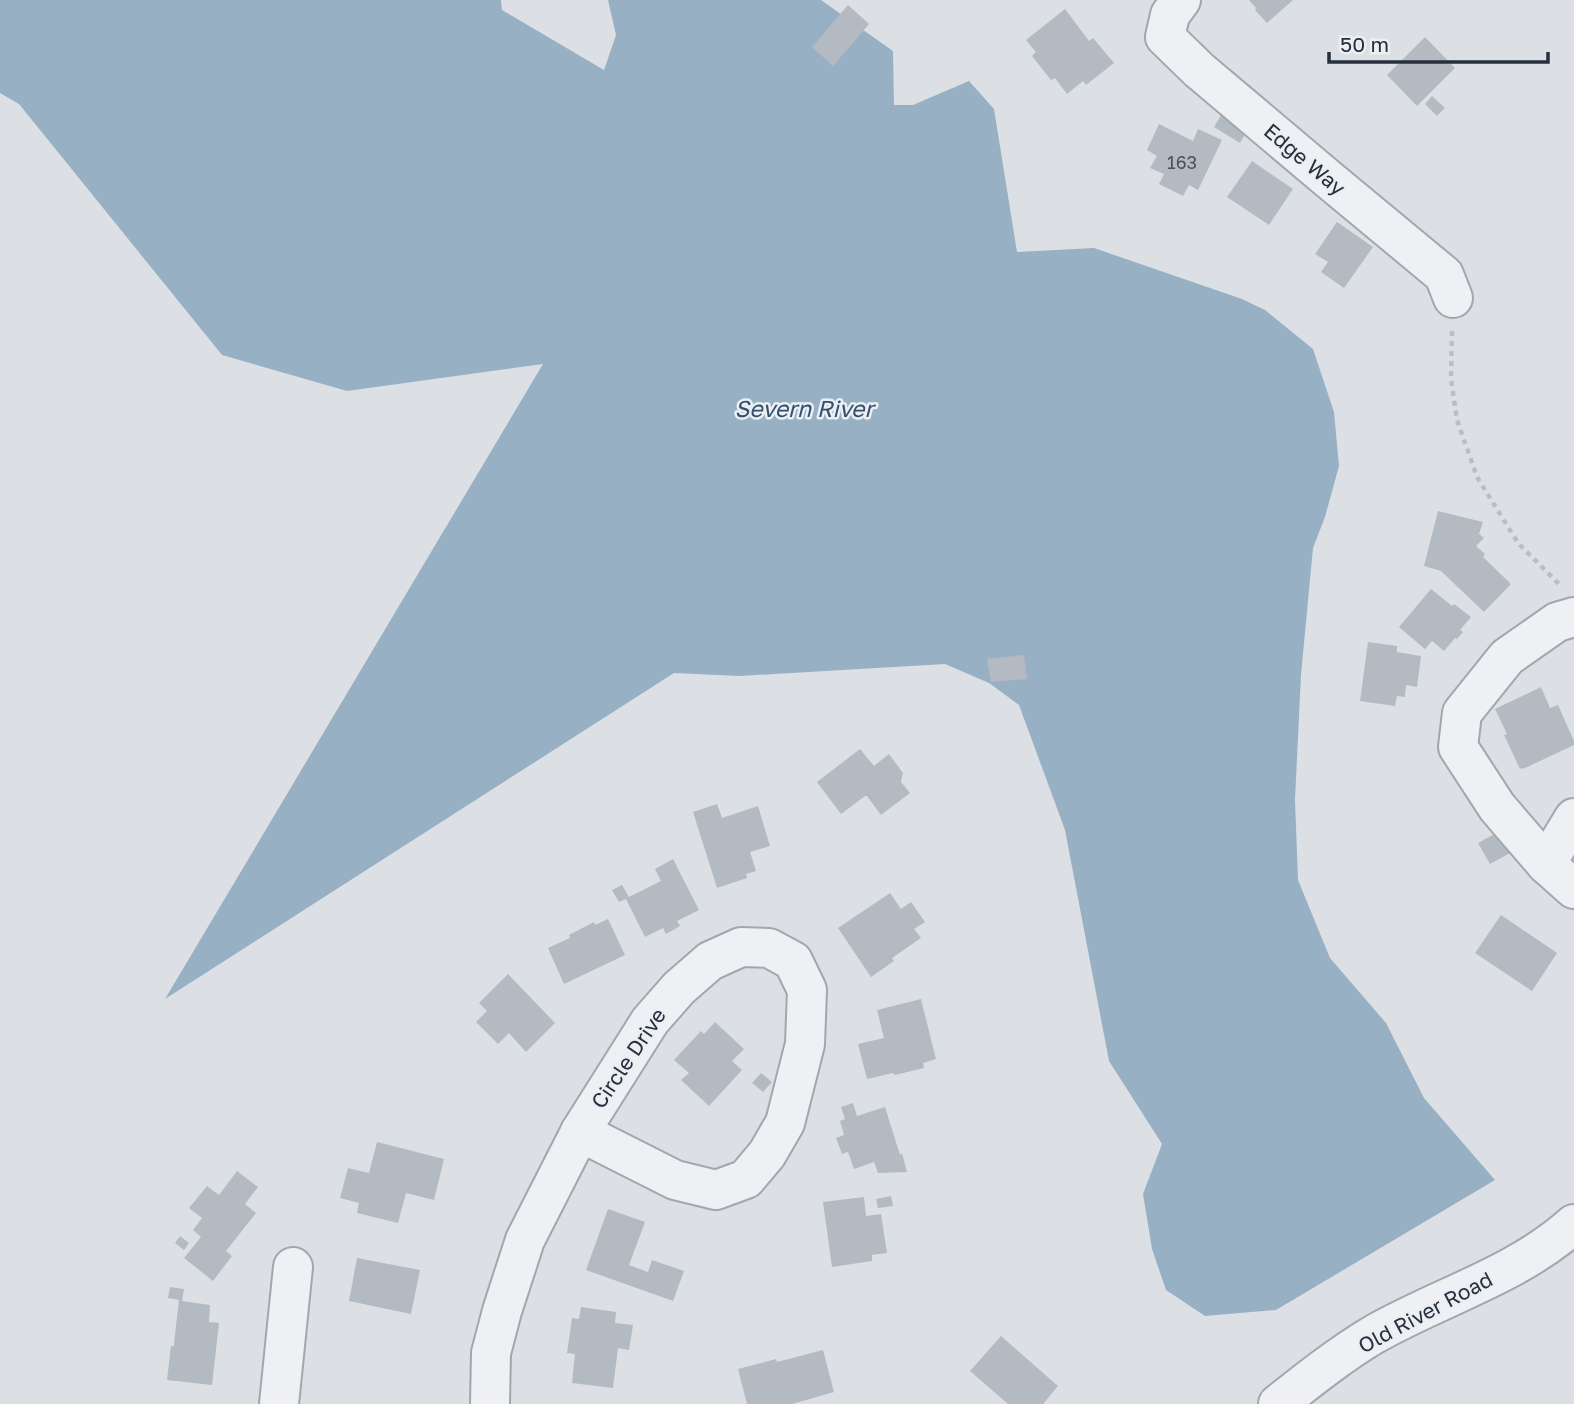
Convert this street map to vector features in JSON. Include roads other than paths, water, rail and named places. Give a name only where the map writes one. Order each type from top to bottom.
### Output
[{"type":"street","name":"Edge Way","points":[[1165,5],[1165,37],[1199,70],[1444,275],[1453,298]]},
{"type":"street","points":[[1569,603],[1556,622],[1507,657],[1462,713],[1458,747],[1497,807],[1546,864],[1574,889]]},
{"type":"street","points":[[1546,864],[1574,818]]},
{"type":"street","name":"Circle Drive","points":[[490,1404],[491,1353],[525,1240],[580,1132],[650,1020],[679,988],[710,961],[741,947],[769,948],[793,961],[807,989],[805,1044],[785,1123],[767,1154],[746,1179],[716,1190],[675,1180],[580,1132]]},
{"type":"street","name":"Old River Road","points":[[1278,1404],[1373,1336],[1530,1256],[1574,1224]]},
{"type":"street","points":[[279,1404],[293,1267]]},
{"type":"water","name":"Severn River","points":[[0,0],[501,0],[502,10],[604,70],[616,35],[608,0],[821,0],[893,51],[894,105],[913,105],[969,81],[994,109],[1017,252],[1094,248],[1242,299],[1265,310],[1313,349],[1334,412],[1339,466],[1313,548],[1301,675],[1295,800],[1298,880],[1330,958],[1386,1023],[1424,1098],[1495,1180],[1276,1310],[1205,1316],[1166,1290],[1152,1249],[1143,1194],[1162,1144],[1109,1061],[1065,830],[1019,705],[989,683],[945,664],[739,676],[674,673],[165,999],[543,364],[347,391],[222,355],[19,104],[0,93]]}]
